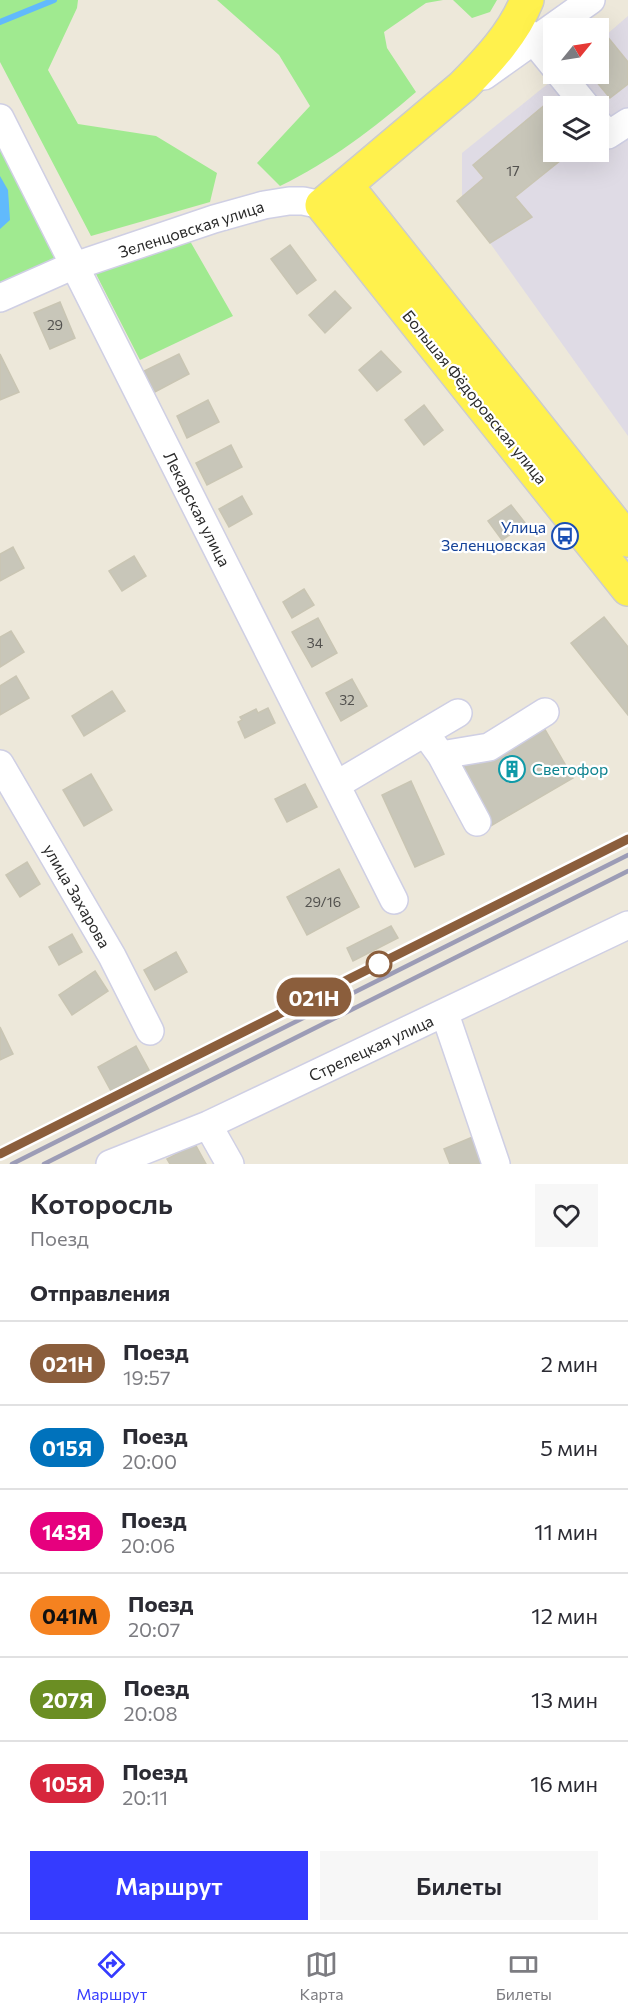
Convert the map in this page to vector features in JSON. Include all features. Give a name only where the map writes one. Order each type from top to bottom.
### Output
[{"type":"main road","points":[[334,195],[429,115],[478,70],[526,20]]},
{"type":"main road","name":"Большая Фёдоровская улица","points":[[334,195],[628,540]]},
{"type":"main road","name":"Большая Фёдоровская улица","points":[[334,195],[628,589]]},
{"type":"street","points":[[543,48],[526,20],[583,2]]},
{"type":"street","points":[[568,84],[578,96]]},
{"type":"street","name":"Лекарская улица","points":[[0,118],[394,900]]},
{"type":"street","points":[[609,135],[628,122]]},
{"type":"street","name":"Зеленцовская улица","points":[[0,298],[63,270],[214,219],[264,205],[334,195]]},
{"type":"street","points":[[441,755],[489,747],[545,712]]},
{"type":"street","points":[[336,785],[458,713]]},
{"type":"street","points":[[425,733],[441,755],[477,822]]},
{"type":"street","name":"улица Захарова","points":[[0,764],[112,956],[150,1031]]},
{"type":"street","name":"Стрелецкая улица","points":[[110,1164],[208,1125],[628,925]]},
{"type":"street","points":[[445,1014],[496,1164]]},
{"type":"street","points":[[208,1125],[230,1164]]},
{"type":"shaded area","points":[[628,16],[628,436],[462,204],[462,153],[548,84],[609,84],[609,32]]},
{"type":"green space","points":[[0,0],[78,0],[77,8],[48,70],[78,124],[156,136],[217,173],[210,202],[91,236],[0,62]]},
{"type":"green space","points":[[217,0],[443,0],[426,3],[384,32],[387,48],[416,92],[351,144],[280,186],[257,163],[310,106],[279,55]]},
{"type":"green space","points":[[453,0],[497,0],[490,12],[472,18]]},
{"type":"green space","points":[[0,141],[60,259],[0,287]]},
{"type":"green space","points":[[190,241],[233,316],[140,360],[96,274]]},
{"type":"water","points":[[0,176],[8,190],[10,220],[0,229]]},
{"type":"building","points":[[609,39],[628,62],[628,84],[610,98],[598,84],[609,84]]},
{"type":"building","points":[[543,106],[543,162],[559,162],[515,197],[532,217],[490,243],[457,201],[484,178],[473,165]]},
{"type":"building","points":[[290,245],[316,280],[297,294],[271,259]]},
{"type":"building","points":[[335,291],[351,308],[325,333],[309,315]]},
{"type":"building","points":[[60,302],[75,338],[50,349],[34,313]]},
{"type":"building","points":[[381,351],[401,372],[377,391],[359,370]]},
{"type":"building","points":[[0,354],[19,392],[0,400]]},
{"type":"building","points":[[179,354],[189,374],[153,393],[142,372]]},
{"type":"building","points":[[208,400],[219,422],[187,438],[177,416]]},
{"type":"building","points":[[424,405],[443,430],[424,445],[405,420]]},
{"type":"building","points":[[231,445],[242,467],[207,485],[196,463]]},
{"type":"building","points":[[242,496],[252,514],[229,527],[219,509]]},
{"type":"building","points":[[511,505],[526,524],[502,540],[488,521]]},
{"type":"building","points":[[13,547],[24,568],[0,581],[0,554]]},
{"type":"building","points":[[134,556],[146,576],[122,591],[109,571]]},
{"type":"building","points":[[304,589],[314,605],[292,618],[283,602]]},
{"type":"building","points":[[604,617],[628,647],[628,715],[571,643]]},
{"type":"building","points":[[318,618],[337,653],[312,667],[292,632]]},
{"type":"building","points":[[11,631],[24,652],[0,667],[0,637]]},
{"type":"building","points":[[16,676],[29,698],[0,715],[0,686]]},
{"type":"building","points":[[352,679],[367,706],[341,721],[326,693]]},
{"type":"building","points":[[112,691],[125,711],[84,736],[72,716]]},
{"type":"building","points":[[268,708],[275,723],[245,738],[238,722],[242,720],[240,717],[256,709],[258,713]]},
{"type":"building","name":"Светофор","points":[[543,726],[573,778],[489,827],[452,760]]},
{"type":"building","points":[[91,774],[112,810],[84,826],[63,790]]},
{"type":"building","points":[[411,781],[444,854],[415,867],[382,795]]},
{"type":"building","points":[[305,784],[317,807],[287,822],[275,799]]},
{"type":"building","points":[[27,862],[40,884],[20,897],[6,875]]},
{"type":"building","points":[[339,869],[359,907],[307,935],[287,897]]},
{"type":"building","points":[[391,926],[398,938],[353,961],[347,948]]},
{"type":"building","points":[[72,934],[82,952],[59,965],[49,947]]},
{"type":"building","points":[[176,952],[187,972],[155,990],[144,970]]},
{"type":"building","points":[[95,971],[108,991],[72,1015],[59,995]]},
{"type":"building","points":[[0,1027],[13,1054],[0,1060]]},
{"type":"building","points":[[136,1046],[149,1070],[111,1091],[98,1067]]},
{"type":"building","points":[[475,1136],[486,1164],[450,1164],[444,1149]]},
{"type":"building","points":[[195,1144],[206,1164],[170,1164],[167,1159]]},
{"type":"waterway","points":[[0,22],[54,0]]},
{"type":"railway","points":[[0,1154],[628,839]]},
{"type":"railway","points":[[12,1164],[628,855]]},
{"type":"railway","points":[[44,1164],[628,871]]},
{"type":"train","name":"021Н","points":[[0,1154],[628,839]]},
{"type":"place","name":"Улица Зеленцовская","points":[[565,536]]},
{"type":"place","name":"Светофор","points":[[512,769]]}]
